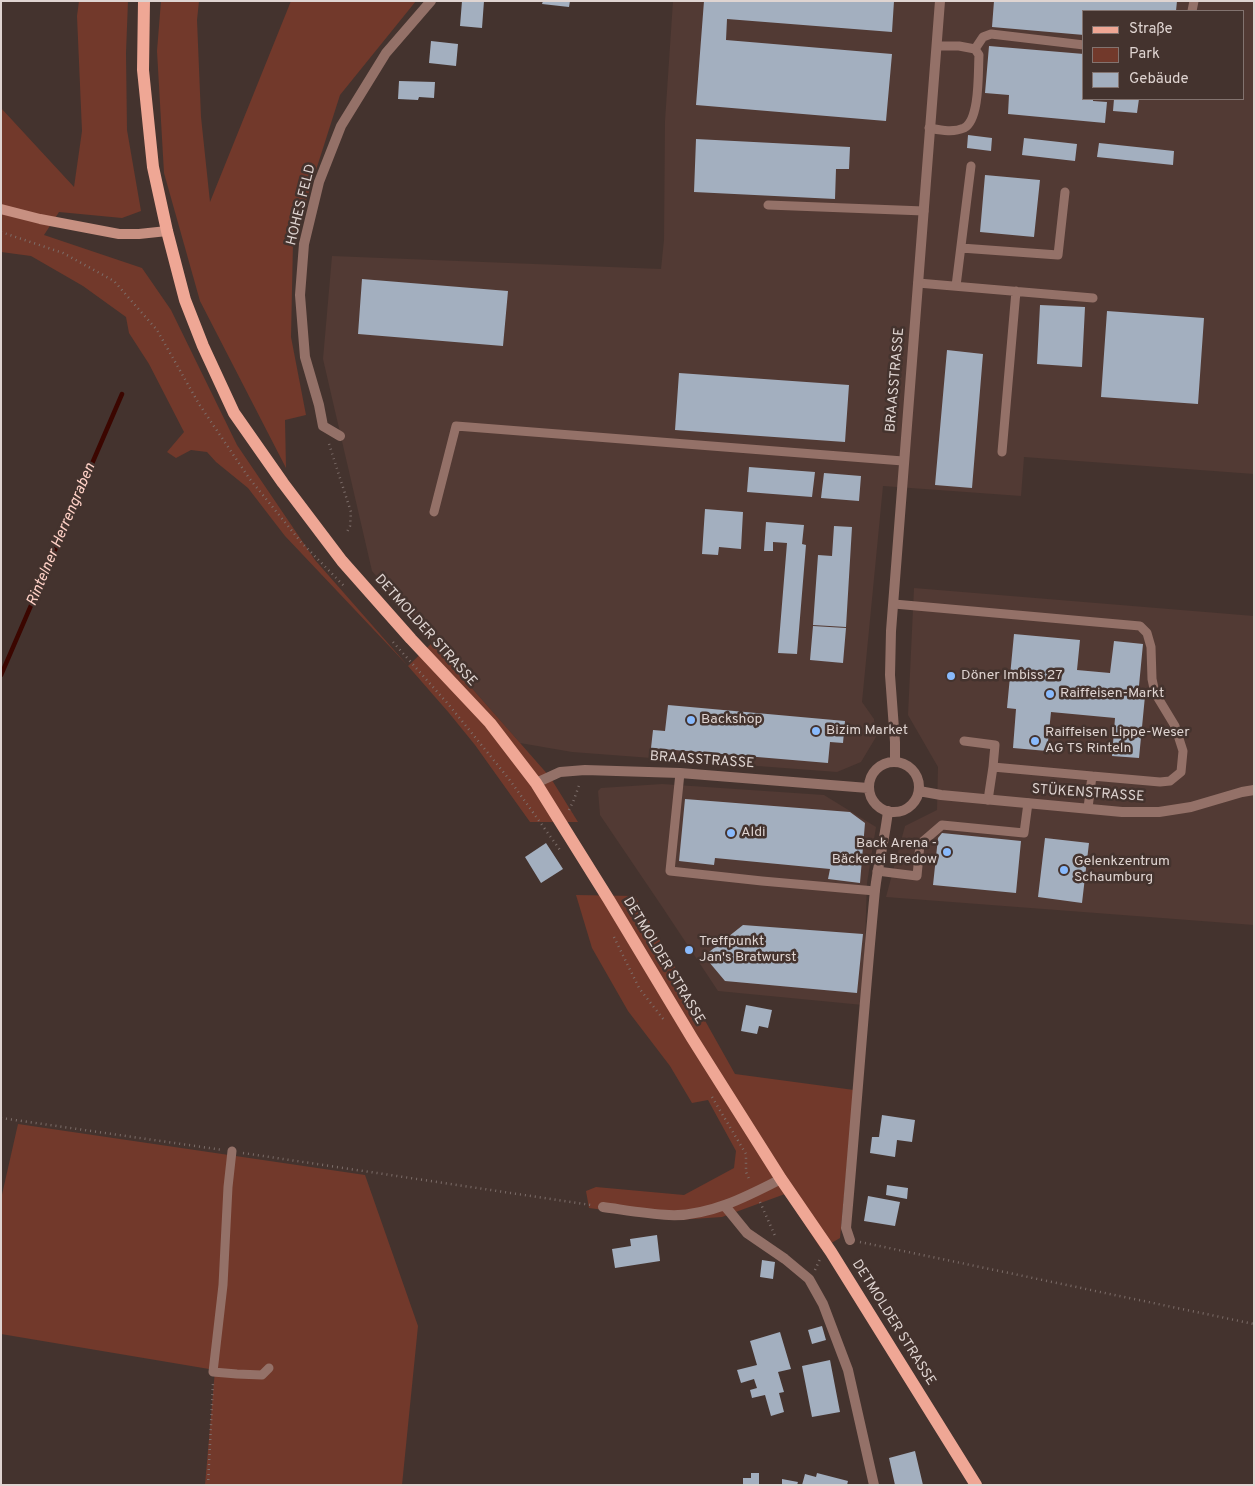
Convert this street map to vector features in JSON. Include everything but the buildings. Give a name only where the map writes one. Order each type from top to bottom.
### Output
[{"type":"main road","name":"DETMOLDER STRASSE","points":[[144,1],[143,70],[153,167],[166,231],[185,300],[203,346],[234,413],[282,484],[342,561],[411,639],[490,723],[536,783],[692,1038],[781,1179],[831,1252],[976,1485]]},
{"type":"main road","points":[[1,209],[40,220],[120,234],[166,231]]},
{"type":"street","name":"HOHES FELD","points":[[323,426],[305,358],[300,295],[304,244],[319,182],[341,126],[386,53],[431,1]]},
{"type":"street","name":"BRAASSTRASSE","points":[[895,761],[890,675],[891,631],[940,1]]},
{"type":"street","points":[[323,426],[340,436]]},
{"type":"street","points":[[895,761],[911,767],[919,782],[919,791],[916,799],[904,810],[896,812],[880,808],[874,803],[868,788],[869,779],[879,766],[886,762],[895,761]]},
{"type":"street","name":"BRAASSTRASSE","points":[[536,783],[560,772],[585,770],[680,773],[868,788]]},
{"type":"street","name":"STÜKENSTRASSE","points":[[919,791],[988,800],[1122,812],[1159,812],[1191,807],[1254,790]]},
{"type":"street","points":[[850,1240],[846,1228],[875,891],[886,833],[888,811]]},
{"type":"street","points":[[603,1207],[670,1216],[694,1213],[725,1206],[781,1179]]},
{"type":"street","points":[[725,1206],[747,1233],[785,1259],[809,1279],[823,1304],[848,1370],[874,1485]]},
{"type":"lane","points":[[975,49],[983,37],[991,34],[1082,44]]},
{"type":"lane","points":[[929,128],[950,131],[962,129],[968,125],[976,109],[979,55],[975,49],[959,46],[937,46]]},
{"type":"lane","points":[[956,286],[971,166]]},
{"type":"lane","points":[[961,248],[1058,255],[1065,192]]},
{"type":"lane","points":[[768,205],[924,211]]},
{"type":"lane","points":[[918,282],[1093,298]]},
{"type":"lane","points":[[1002,452],[1016,291]]},
{"type":"lane","points":[[434,512],[456,426],[903,461]]},
{"type":"lane","points":[[894,604],[1140,626],[1147,633],[1151,647],[1152,679],[1155,693],[1175,726],[1183,751],[1181,772],[1170,780],[1160,782],[993,767]]},
{"type":"lane","points":[[964,741],[995,745],[988,800]]},
{"type":"lane","points":[[680,773],[670,871],[762,882],[875,891]]},
{"type":"lane","points":[[1088,808],[1092,776]]},
{"type":"lane","points":[[878,871],[916,876],[920,844],[942,825],[1024,833],[1028,803]]},
{"type":"lane","points":[[232,1151],[228,1186],[223,1284],[213,1372],[262,1375],[269,1368]]},
{"type":"path","points":[[1,232],[63,253],[114,281],[158,330],[199,404],[249,478],[301,542],[349,591]]},
{"type":"path","points":[[323,426],[351,512],[350,526],[346,534]]},
{"type":"path","points":[[393,641],[509,779],[561,850]]},
{"type":"path","points":[[566,815],[585,770]]},
{"type":"path","points":[[614,937],[639,988],[668,1024]]},
{"type":"path","points":[[711,1095],[746,1154],[746,1172],[785,1259]]},
{"type":"path","points":[[1,1118],[603,1207]]},
{"type":"path","points":[[850,1240],[1254,1324]]},
{"type":"path","points":[[208,1485],[213,1372]]},
{"type":"shaded area","points":[[673,1],[1254,1],[1254,474],[1024,457],[1021,496],[883,486],[862,702],[874,719],[876,737],[861,762],[837,772],[572,752],[520,743],[372,571],[323,359],[332,256],[661,269],[664,240],[665,121]]},
{"type":"shaded area","points":[[914,588],[1254,616],[1254,925],[886,897],[905,826],[937,810],[938,767],[908,715]]},
{"type":"shaded area","points":[[662,784],[824,795],[876,827],[867,883],[863,1005],[718,991],[600,815],[598,791],[601,788]]},
{"type":"green space","points":[[79,1],[128,1],[126,53],[127,130],[141,211],[122,218],[59,212],[44,235],[142,268],[171,310],[237,445],[315,560],[408,666],[285,536],[248,488],[216,462],[207,452],[191,450],[176,458],[167,452],[184,432],[149,364],[129,333],[126,317],[83,286],[31,256],[1,252],[1,108],[74,187],[82,131],[77,16]]},
{"type":"green space","points":[[161,1],[199,1],[197,20],[201,117],[210,202],[291,1],[416,1],[340,95],[293,242],[291,337],[306,415],[285,420],[286,468],[200,301],[164,173],[157,51]]},
{"type":"green space","points":[[432,643],[550,777],[578,822],[530,822],[475,745],[408,666]]},
{"type":"green space","points":[[576,895],[635,896],[735,1074],[854,1090],[840,1238],[821,1249],[785,1194],[722,1217],[678,1220],[589,1208],[586,1191],[596,1187],[684,1195],[734,1168],[736,1151],[708,1100],[692,1103],[670,1066],[628,1011],[592,948]]},
{"type":"green space","points":[[18,1124],[365,1175],[418,1326],[402,1485],[205,1485],[215,1370],[1,1334],[1,1199]]},
{"type":"waterway","name":"Rintelner Herrengraben","points":[[1,675],[122,394]]},
{"type":"place","name":"Döner Imbiss 27","points":[[951,676]]},
{"type":"place","name":"Raiffeisen-Markt","points":[[1050,694]]},
{"type":"place","name":"Backshop","points":[[691,720]]},
{"type":"place","name":"Bizim Market","points":[[816,731]]},
{"type":"place","name":"Raiffeisen Lippe-Weser AG TS Rinteln","points":[[1035,741]]},
{"type":"place","name":"Aldi","points":[[731,833]]},
{"type":"place","name":"Back Arena - Bäckerei Bredow","points":[[947,852]]},
{"type":"place","name":"Gelenkzentrum Schaumburg","points":[[1064,870]]},
{"type":"place","name":"Treffpunkt Jan's Bratwurst","points":[[689,950]]}]
